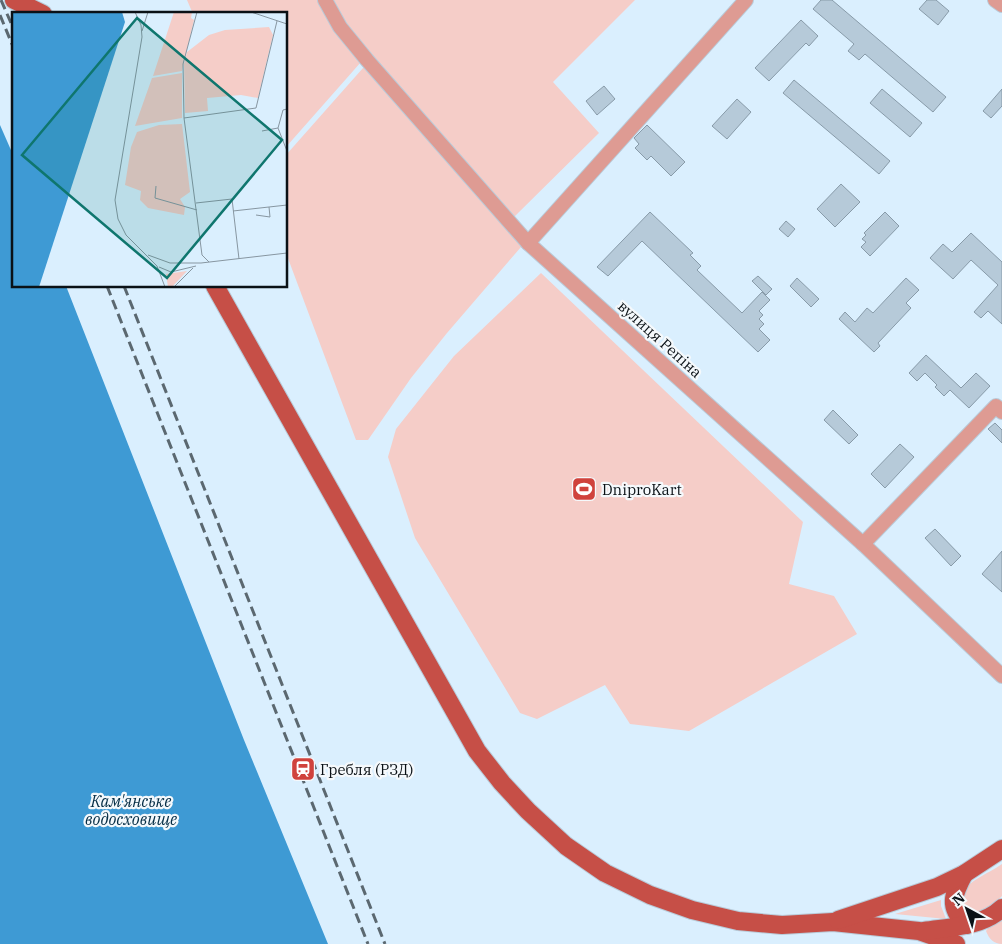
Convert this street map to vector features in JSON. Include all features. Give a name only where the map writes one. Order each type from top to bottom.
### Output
[{"type":"main road","points":[[14,0],[39,12]]},
{"type":"main road","points":[[217,288],[477,751],[502,783],[528,811],[566,846],[605,874],[650,895],[692,910],[738,921],[782,925],[832,922],[918,931],[956,944]]},
{"type":"main road","points":[[832,922],[937,886],[964,874],[1002,849]]},
{"type":"main road","points":[[964,874],[955,891],[953,905],[957,914],[967,925]]},
{"type":"main road","points":[[918,931],[967,925],[988,918],[1002,908]]},
{"type":"street","name":"вулиця Репіна","points":[[325,0],[340,27],[367,60],[528,243],[863,544],[1002,676]]},
{"type":"street","points":[[528,243],[746,0]]},
{"type":"street","points":[[995,0],[1002,5]]},
{"type":"street","points":[[863,544],[996,406],[1002,412]]},
{"type":"shaded area","points":[[187,0],[319,0],[361,62],[288,145],[288,12],[192,12]]},
{"type":"shaded area","points":[[330,0],[635,0],[553,82],[599,133],[513,218],[344,24]]},
{"type":"shaded area","points":[[363,68],[369,68],[521,243],[521,247],[411,378],[368,440],[356,440],[288,258],[288,153]]},
{"type":"shaded area","name":"DniproKart","points":[[541,273],[803,522],[789,584],[834,596],[857,634],[689,731],[630,724],[605,685],[537,719],[520,713],[415,538],[388,457],[396,429],[454,356]]},
{"type":"shaded area","points":[[1002,864],[1002,896],[988,910],[968,916],[958,897],[967,886]]},
{"type":"shaded area","points":[[941,900],[941,906],[946,919],[895,914]]},
{"type":"shaded area","points":[[1002,917],[1002,944],[992,941],[986,931],[991,924]]},
{"type":"water","name":"Кам'янське водосховище","points":[[0,125],[12,152],[12,288],[67,288],[244,740],[328,944],[0,944]]},
{"type":"building","points":[[821,0],[832,0],[946,97],[933,112],[865,54],[859,60],[848,51],[854,44],[813,9]]},
{"type":"building","points":[[927,0],[936,0],[949,11],[938,25],[919,9]]},
{"type":"building","points":[[801,20],[818,36],[809,46],[806,43],[769,81],[755,68]]},
{"type":"building","points":[[794,80],[890,161],[879,174],[783,93]]},
{"type":"building","points":[[604,86],[615,99],[597,115],[586,101]]},
{"type":"building","points":[[882,89],[922,123],[910,137],[870,103]]},
{"type":"building","points":[[1002,89],[1002,106],[991,118],[983,111]]},
{"type":"building","points":[[737,99],[751,112],[727,139],[712,126]]},
{"type":"building","points":[[647,125],[685,162],[671,176],[651,156],[647,160],[635,148],[639,144],[634,138]]},
{"type":"building","points":[[841,184],[860,202],[835,227],[817,209]]},
{"type":"building","points":[[650,212],[693,253],[690,255],[701,266],[697,270],[742,313],[762,292],[770,300],[759,311],[763,315],[759,319],[764,324],[759,329],[770,340],[758,352],[642,241],[608,276],[597,267]]},
{"type":"building","points":[[885,212],[899,226],[870,256],[861,247],[866,242],[862,239],[866,235],[864,233]]},
{"type":"building","points":[[786,221],[795,229],[788,237],[779,229]]},
{"type":"building","points":[[971,233],[1002,262],[1002,324],[988,311],[981,318],[974,312],[998,285],[971,260],[953,279],[930,258],[943,244],[952,252]]},
{"type":"building","points":[[758,276],[772,289],[766,295],[752,281]]},
{"type":"building","points":[[797,278],[819,299],[811,307],[790,286]]},
{"type":"building","points":[[906,278],[919,290],[906,303],[911,308],[878,343],[880,346],[874,352],[839,319],[845,312],[855,322],[867,308],[873,313]]},
{"type":"building","points":[[926,355],[961,388],[976,373],[990,386],[969,408],[950,390],[944,396],[935,387],[937,385],[925,373],[917,381],[909,373]]},
{"type":"building","points":[[833,410],[858,435],[849,444],[824,420]]},
{"type":"building","points":[[995,423],[1002,430],[1002,443],[988,429]]},
{"type":"building","points":[[900,444],[914,457],[885,488],[871,474]]},
{"type":"building","points":[[935,529],[961,556],[951,566],[925,538]]},
{"type":"building","points":[[1002,551],[1002,592],[982,574]]},
{"type":"railway","points":[[1,0],[11,23]]},
{"type":"railway","points":[[0,15],[12,44]]},
{"type":"railway","points":[[108,288],[368,944]]},
{"type":"railway","points":[[125,288],[385,944]]},
{"type":"place","name":"DniproKart","points":[[584,489]]},
{"type":"place","name":"Гребля (РЗД)","points":[[303,769]]}]
